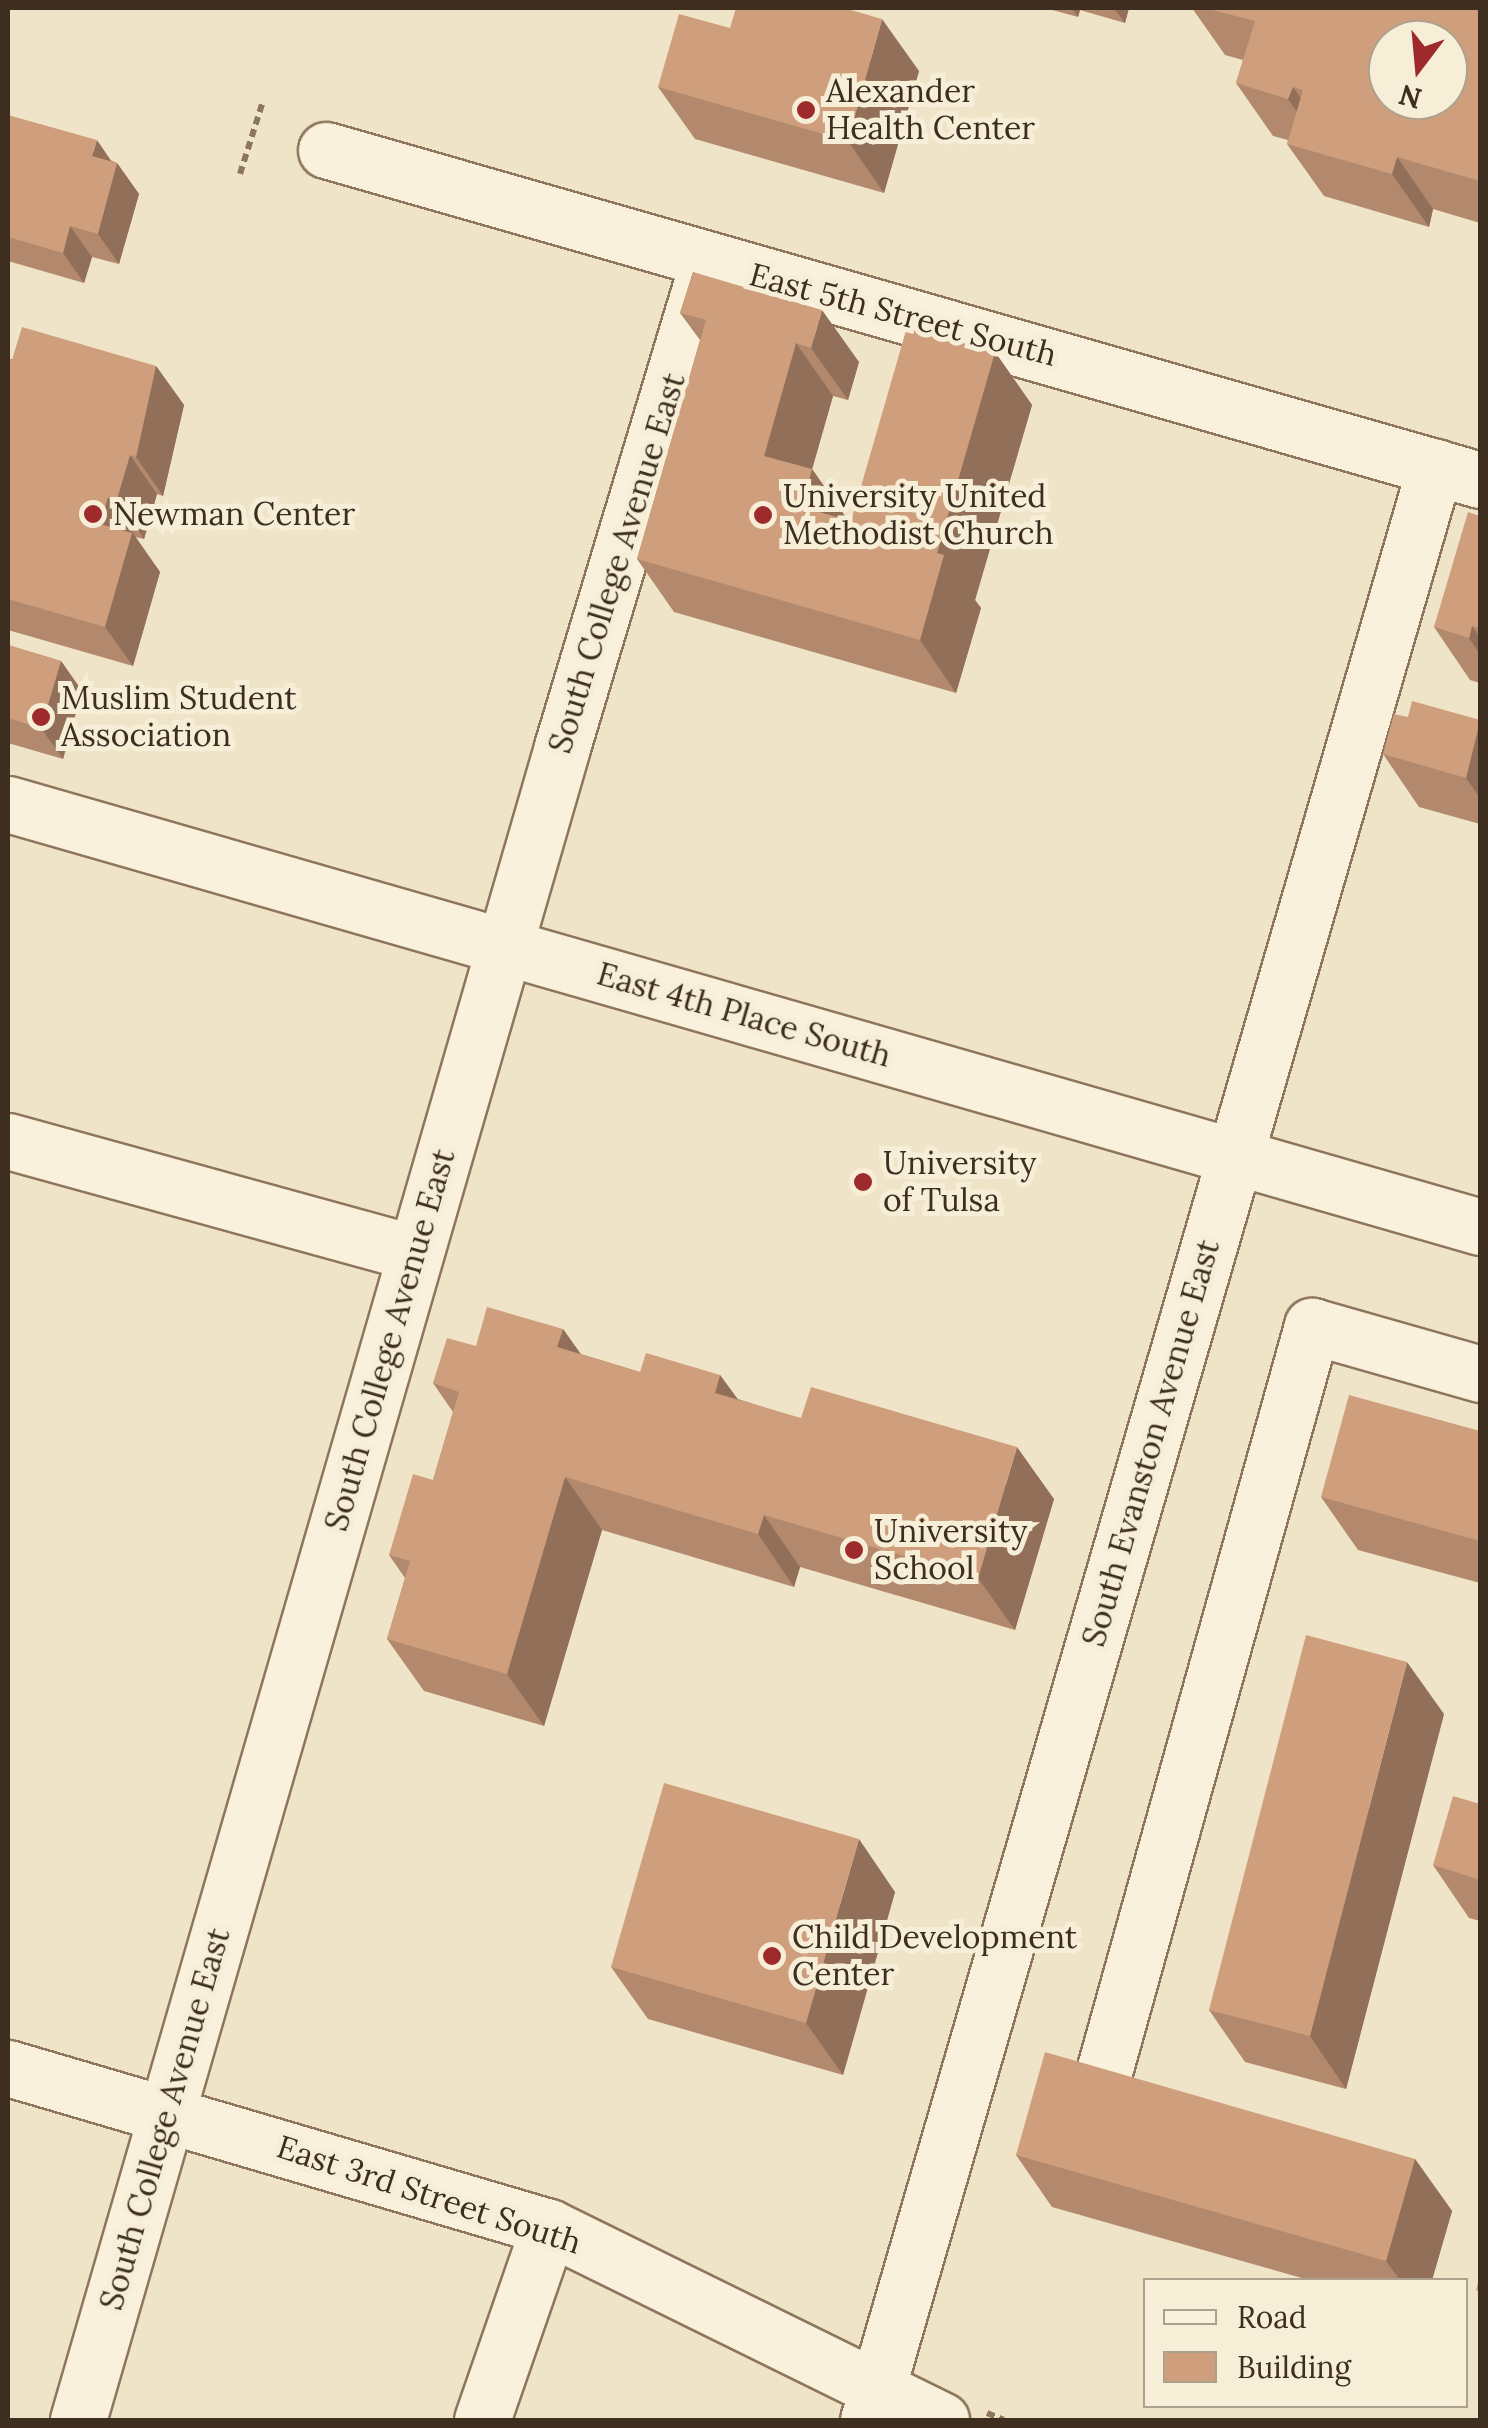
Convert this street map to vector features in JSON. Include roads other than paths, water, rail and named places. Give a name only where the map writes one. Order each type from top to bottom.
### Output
[{"type":"street","name":"East 5th Street South","points":[[326,150],[1458,473]]},
{"type":"street","name":"South College Avenue East","points":[[78,2420],[414,1254],[708,262]]},
{"type":"street","name":"South Evanston Avenue East","points":[[872,2405],[1235,1158],[1458,473]]},
{"type":"street","name":"East 4th Place South","points":[[8,804],[1480,1227]]},
{"type":"street","points":[[8,1141],[414,1254]]},
{"type":"street","points":[[1102,2080],[1312,1326],[1480,1374]]},
{"type":"street","name":"East 3rd Street South","points":[[8,2068],[549,2227],[872,2405],[941,2420]]},
{"type":"street","points":[[482,2420],[549,2227]]},
{"type":"place","name":"Alexander Health Center","points":[[806,110]]},
{"type":"place","name":"Newman Center","points":[[93,514]]},
{"type":"place","name":"University United Methodist Church","points":[[763,515]]},
{"type":"place","name":"Muslim Student Association","points":[[41,717]]},
{"type":"place","name":"University of Tulsa","points":[[863,1182]]},
{"type":"place","name":"University School","points":[[854,1550]]},
{"type":"place","name":"Child Development Center","points":[[772,1956]]}]
